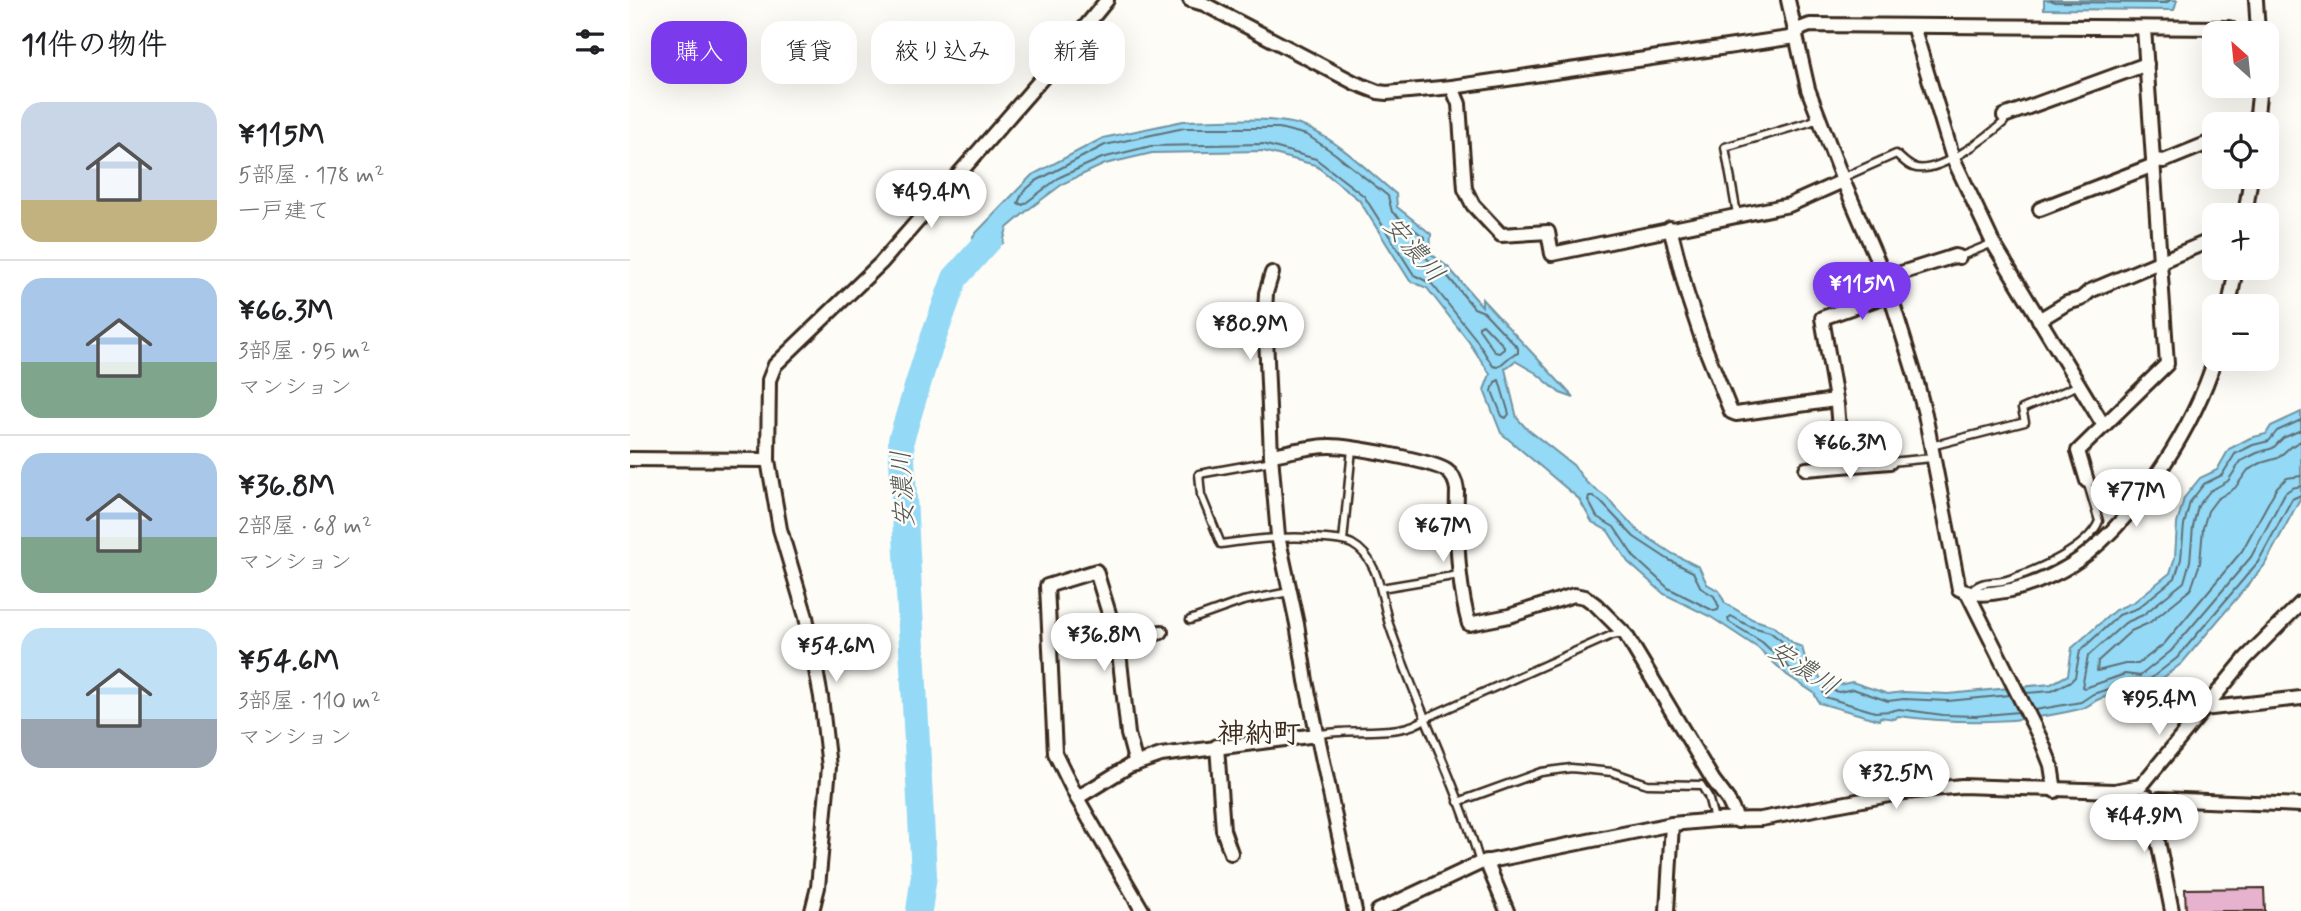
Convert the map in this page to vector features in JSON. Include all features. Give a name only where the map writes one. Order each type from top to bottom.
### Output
[{"type":"street","points":[[812,911],[818,887],[829,767],[814,657],[806,617],[780,529],[768,460],[770,374],[775,365],[881,263],[1107,0]]},
{"type":"street","points":[[1189,0],[1204,4],[1343,77],[1378,92],[1452,88],[1795,36],[1802,27],[1810,25],[2202,28]]},
{"type":"street","points":[[1788,0],[1808,89],[1842,180],[1891,294],[1923,404],[1959,589],[1968,594],[1996,593],[2026,586],[2086,555],[2122,521],[2169,454],[2194,411],[2210,371]]},
{"type":"street","points":[[2256,0],[2257,21]]},
{"type":"street","points":[[1913,26],[1953,158],[1993,243],[2104,425]]},
{"type":"street","points":[[2087,481],[2078,451],[2166,364],[2144,28]]},
{"type":"street","points":[[2004,116],[2147,64]]},
{"type":"street","points":[[1452,88],[1459,104],[1465,189],[1474,205],[1501,235],[1548,232],[1552,254],[1798,202],[1842,180]]},
{"type":"street","points":[[2040,209],[2202,146]]},
{"type":"street","points":[[1670,228],[1695,320],[1731,412],[1776,410],[1835,400]]},
{"type":"street","points":[[2039,320],[2067,303],[2081,299],[2090,291],[2202,244]]},
{"type":"street","points":[[1885,278],[1959,257]]},
{"type":"street","points":[[1272,273],[1265,304],[1278,536],[1355,911]]},
{"type":"street","points":[[1842,465],[1822,318],[1891,294]]},
{"type":"street","points":[[1272,458],[1328,446],[1352,448],[1432,464],[1450,474],[1457,490],[1461,575],[1469,624],[1509,616],[1574,595],[1585,597],[1596,605],[1624,633],[1713,780],[1728,800],[1738,821]]},
{"type":"street","points":[[630,460],[768,460]]},
{"type":"street","points":[[1806,469],[1891,462]]},
{"type":"street","points":[[1136,764],[1128,734],[1118,643],[1096,571],[1047,586],[1055,753],[1077,798],[1142,910]]},
{"type":"street","points":[[1968,594],[2041,740],[2051,765],[2054,790]]},
{"type":"street","points":[[1378,911],[1483,862],[1672,824],[1761,819],[1905,792],[1962,786],[2114,791],[2141,786],[2246,658],[2301,603]]},
{"type":"street","points":[[1118,643],[1161,632]]},
{"type":"street","points":[[2203,709],[2301,698]]},
{"type":"street","points":[[1077,798],[1136,764],[1161,755],[1317,735]]},
{"type":"street","points":[[1217,747],[1223,830],[1231,853]]},
{"type":"street","points":[[2141,786],[2150,801],[2172,911]]},
{"type":"street","points":[[2150,801],[2160,799],[2301,805]]},
{"type":"street","points":[[1667,911],[1672,824]]},
{"type":"street","points":[[1483,862],[1507,911]]},
{"type":"lane","points":[[1842,180],[1896,154],[1911,167],[1918,169],[1953,158],[1980,143],[2004,122],[2004,116]]},
{"type":"lane","points":[[1737,214],[1725,147],[1818,118]]},
{"type":"lane","points":[[1959,257],[1993,243]]},
{"type":"lane","points":[[1891,462],[2025,422],[2022,409],[2079,385]]},
{"type":"lane","points":[[1343,541],[1352,448]]},
{"type":"lane","points":[[1272,458],[1199,474],[1201,495],[1221,544],[1278,536],[1343,541],[1356,547],[1368,559],[1381,588],[1405,671],[1483,862]]},
{"type":"lane","points":[[1968,594],[1977,585],[2007,580],[2030,571],[2060,557],[2085,540],[2099,521],[2087,481]]},
{"type":"lane","points":[[1381,588],[1461,575]]},
{"type":"lane","points":[[1190,621],[1244,601],[1291,594]]},
{"type":"lane","points":[[1317,735],[1385,731],[1420,723],[1612,635],[1624,633]]},
{"type":"lane","points":[[1458,802],[1541,772],[1587,768],[1612,772],[1647,784],[1701,785],[1708,796],[1715,820]]},
{"type":"water","points":[[2044,0],[2177,0],[2174,10],[2044,9]]},
{"type":"water","points":[[1265,120],[1297,124],[1333,142],[1396,194],[1397,207],[1431,234],[1430,253],[1449,268],[1482,306],[1482,299],[1574,398],[1560,393],[1536,373],[1515,361],[1505,369],[1517,418],[1573,465],[1587,483],[1606,497],[1638,531],[1699,567],[1707,584],[1719,591],[1725,603],[1752,619],[1773,626],[1794,644],[1802,647],[1805,658],[1812,663],[1822,681],[1839,685],[1852,682],[1888,694],[1948,694],[2051,684],[2068,675],[2072,648],[2115,610],[2134,602],[2170,573],[2175,557],[2177,524],[2184,498],[2200,478],[2217,470],[2229,449],[2250,438],[2266,434],[2271,426],[2301,412],[2301,497],[2264,566],[2182,663],[2136,699],[2130,689],[2099,699],[2080,709],[2034,718],[1989,721],[1898,716],[1895,719],[1880,717],[1879,720],[1819,703],[1814,693],[1787,675],[1758,648],[1711,617],[1664,594],[1628,562],[1608,531],[1592,522],[1579,499],[1501,433],[1484,390],[1490,374],[1469,342],[1427,288],[1410,281],[1359,200],[1315,165],[1263,151],[1152,153],[1105,164],[1064,183],[1007,228],[1003,243],[957,271],[975,248],[973,236],[1032,175],[1103,138],[1183,121]]},
{"type":"building","points":[[2264,888],[2265,911],[2186,911],[2185,889]]},
{"type":"waterway","name":"安濃川","points":[[919,911],[924,875],[901,440],[925,361],[955,278],[990,239]]},
{"type":"district","name":"神納町","points":[[1259,734]]}]
